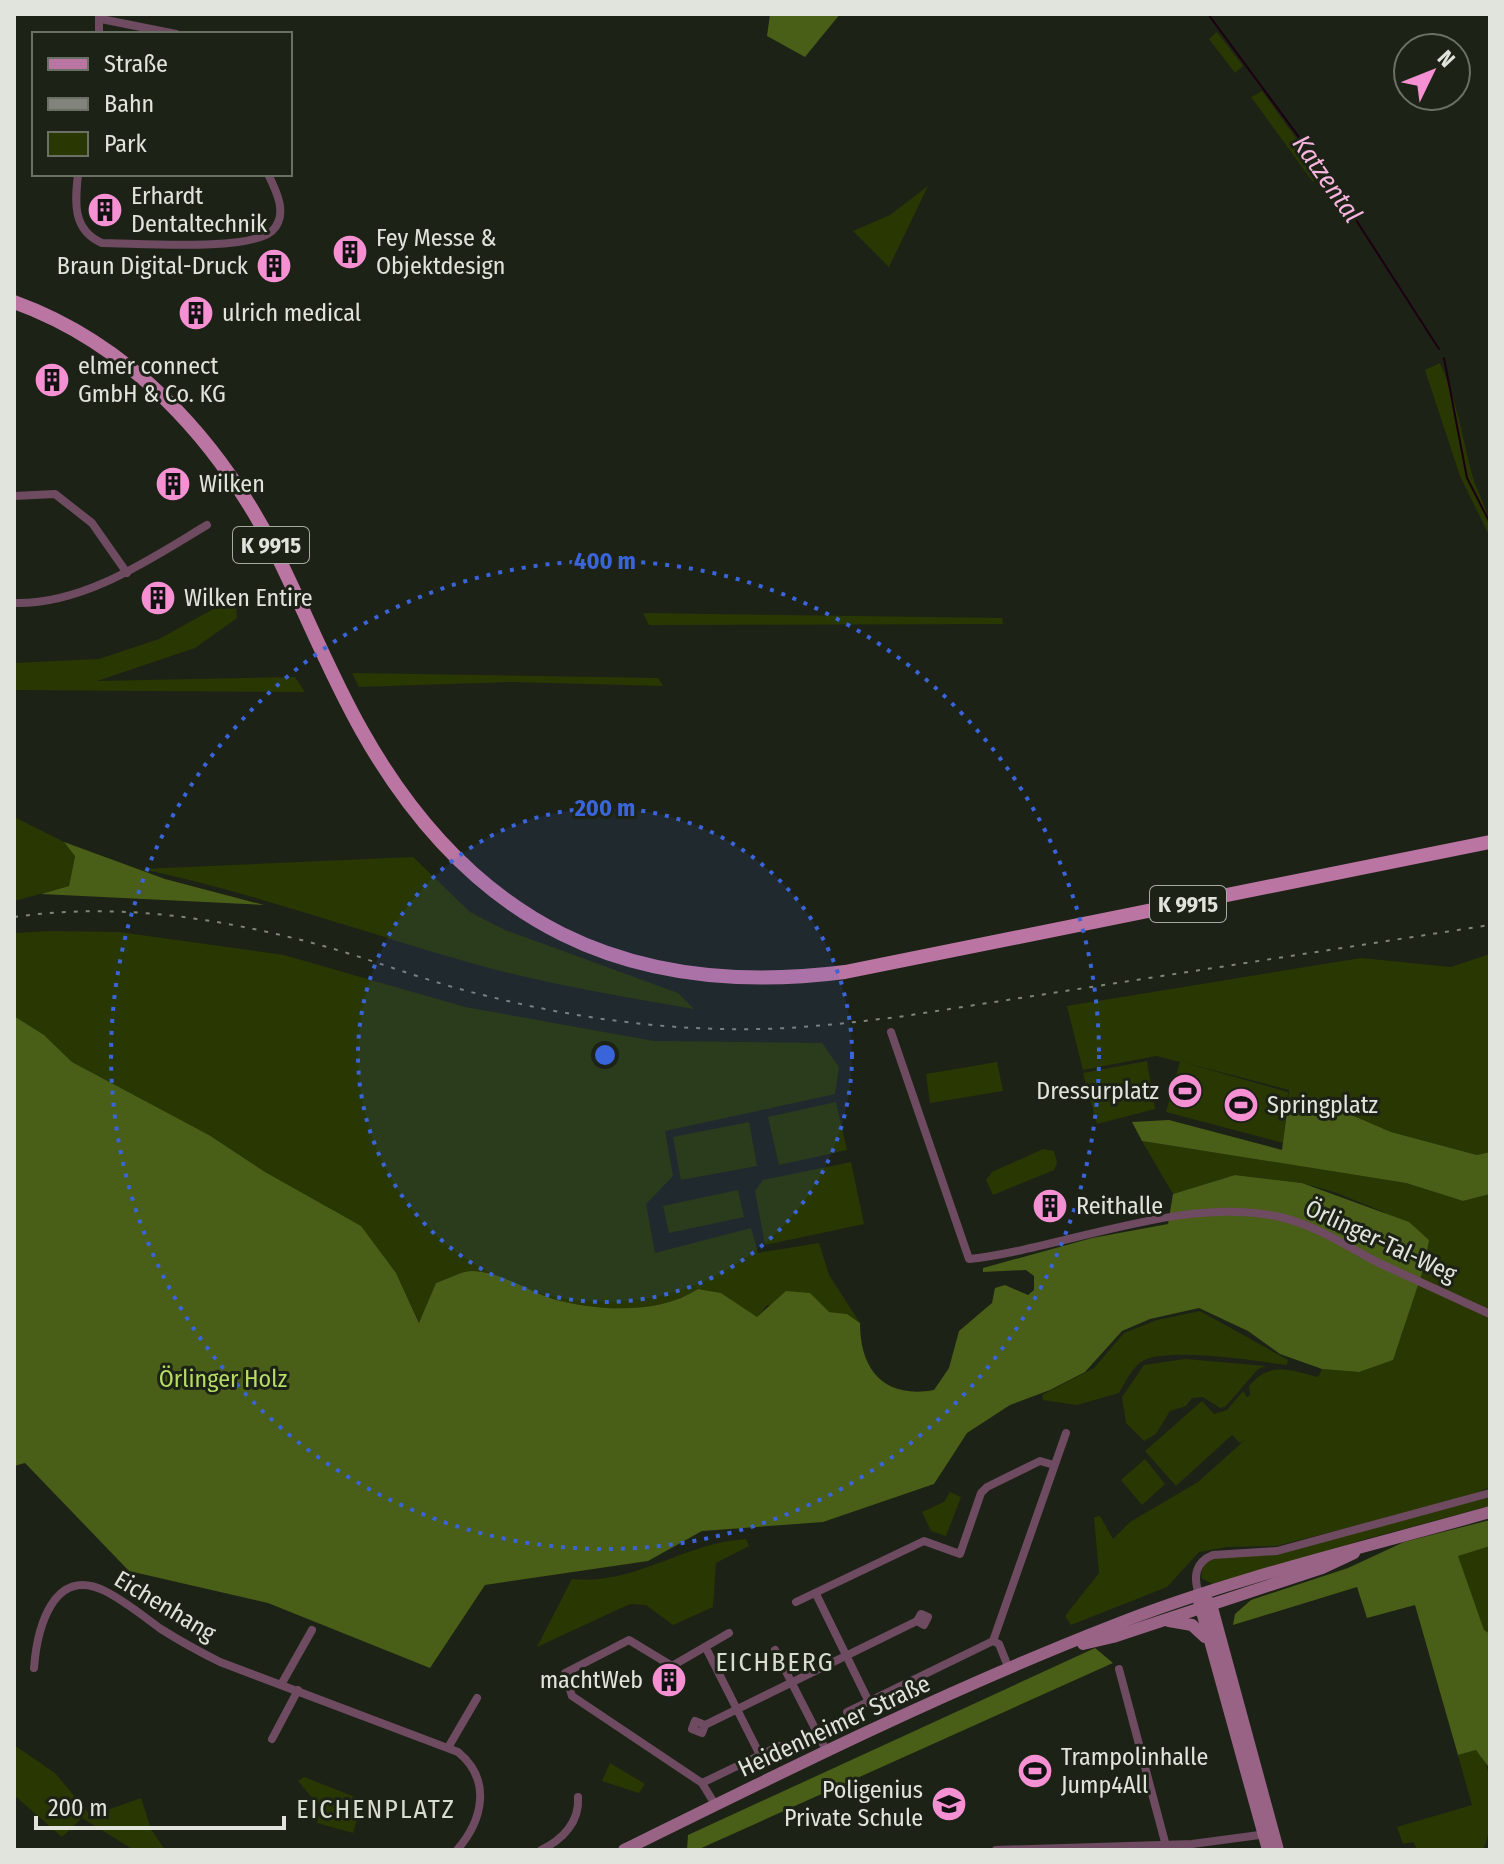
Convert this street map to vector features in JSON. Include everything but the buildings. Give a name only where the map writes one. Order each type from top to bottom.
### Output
[{"type":"main road","name":"K 9915","points":[[14,302],[98,343],[171,403],[223,463],[272,545],[377,755],[427,829],[488,887],[522,911],[576,940],[627,961],[670,972],[748,978],[860,969],[1490,842]]},
{"type":"main road","name":"Heidenheimer Straße","points":[[624,1850],[1009,1669],[1199,1594],[1311,1559],[1490,1512]]},
{"type":"main road","name":"Heidenheimer Straße","points":[[1065,1647],[1105,1640],[1322,1568],[1367,1546]]},
{"type":"main road","points":[[1199,1594],[1269,1834],[1278,1850]]},
{"type":"main road","points":[[1213,1638],[1220,1608],[1229,1598]]},
{"type":"main road","points":[[1161,1621],[1192,1625],[1213,1638]]},
{"type":"main road","points":[[1268,1850],[1269,1834]]},
{"type":"street","points":[[100,17],[167,32]]},
{"type":"street","points":[[78,176],[77,217],[89,236],[102,243],[245,243],[272,231],[279,220],[282,211],[269,176]]},
{"type":"street","points":[[14,496],[55,494],[92,523],[127,573]]},
{"type":"street","points":[[14,603],[71,594],[127,573],[207,525]]},
{"type":"street","name":"Örlinger-Tal-Weg","points":[[891,1032],[969,1259],[1006,1255],[1132,1222],[1238,1212],[1280,1217],[1325,1232],[1375,1261],[1490,1314]]},
{"type":"street","points":[[847,1712],[993,1641],[1066,1433]]},
{"type":"street","points":[[796,1602],[924,1541],[960,1554],[981,1493],[987,1487],[1040,1461],[1054,1465]]},
{"type":"street","points":[[1199,1594],[1195,1583],[1198,1567],[1204,1559],[1213,1555],[1277,1551],[1490,1493]]},
{"type":"street","name":"Eichenhang","points":[[34,1668],[44,1620],[55,1596],[64,1589],[85,1585],[103,1590],[207,1656],[449,1746],[472,1765],[482,1790],[475,1823],[457,1850]]},
{"type":"street","points":[[816,1594],[868,1700]]},
{"type":"street","points":[[705,1725],[739,1714],[792,1681],[917,1621]]},
{"type":"street","points":[[282,1683],[312,1630]]},
{"type":"street","points":[[716,1806],[702,1783],[572,1696],[565,1673],[629,1640],[672,1666],[729,1633]]},
{"type":"street","points":[[993,1641],[999,1644],[1009,1669]]},
{"type":"street","points":[[706,1648],[760,1755]]},
{"type":"street","points":[[775,1650],[827,1752]]},
{"type":"street","points":[[1119,1669],[1166,1846]]},
{"type":"street","points":[[272,1739],[298,1690]]},
{"type":"street","points":[[449,1746],[477,1698]]},
{"type":"street","points":[[702,1783],[779,1746]]},
{"type":"street","points":[[541,1850],[564,1837],[578,1805],[578,1797]]},
{"type":"street","points":[[996,1850],[1166,1846],[1269,1834]]},
{"type":"green space","points":[[770,14],[840,14],[805,57],[767,36]]},
{"type":"green space","points":[[1217,32],[1243,66],[1235,73],[1209,39]]},
{"type":"green space","points":[[1262,91],[1322,174],[1313,182],[1251,97]]},
{"type":"green space","points":[[928,186],[889,267],[853,231],[890,215]]},
{"type":"green space","points":[[1440,363],[1474,480],[1486,510],[1490,537],[1460,476],[1425,370]]},
{"type":"green space","points":[[235,597],[237,618],[195,648],[97,681],[295,677],[305,692],[14,690],[14,663],[99,659],[159,639]]},
{"type":"green space","points":[[643,613],[1002,618],[1003,624],[649,625]]},
{"type":"green space","points":[[352,673],[658,678],[663,686],[511,682],[359,687]]},
{"type":"green space","points":[[14,817],[64,842],[75,855],[69,886],[14,901]]},
{"type":"green space","points":[[64,842],[165,879],[264,905],[41,894],[69,886],[75,856]]},
{"type":"green space","points":[[413,857],[470,912],[505,930],[678,993],[694,1009],[516,975],[261,899],[142,869]]},
{"type":"green space","points":[[119,932],[284,955],[465,1007],[654,1041],[822,1043],[839,1067],[835,1094],[665,1131],[673,1176],[646,1204],[655,1253],[751,1228],[758,1253],[819,1243],[829,1275],[860,1323],[847,1314],[767,1305],[757,1318],[721,1293],[698,1289],[665,1303],[646,1307],[589,1306],[553,1299],[503,1278],[471,1271],[436,1283],[420,1324],[396,1273],[265,1172],[209,1135],[72,1062],[44,1035],[14,1016],[14,933]]},
{"type":"green space","points":[[1490,954],[1490,1152],[1477,1155],[1391,1132],[1326,1104],[1287,1111],[1289,1090],[1182,1062],[1288,1092],[1283,1143],[1166,1112],[1180,1062],[1156,1056],[1083,1070],[1067,1006],[1361,958],[1451,967]]},
{"type":"green space","name":"Örlinger Holz","points":[[14,1016],[44,1035],[72,1062],[209,1135],[265,1172],[361,1226],[396,1273],[419,1323],[436,1283],[471,1271],[503,1278],[553,1299],[608,1308],[665,1303],[698,1289],[721,1293],[757,1317],[786,1291],[810,1293],[829,1312],[847,1314],[860,1323],[865,1355],[878,1378],[901,1390],[916,1392],[934,1390],[949,1368],[959,1331],[992,1303],[995,1288],[1005,1285],[1028,1295],[1034,1290],[1034,1276],[1026,1270],[983,1272],[983,1268],[1092,1238],[1168,1224],[1173,1194],[1235,1175],[1302,1183],[1409,1222],[1429,1240],[1424,1267],[1393,1360],[1359,1372],[1322,1369],[1280,1354],[1248,1331],[1199,1308],[1150,1319],[1122,1331],[1085,1372],[1010,1405],[967,1433],[934,1484],[823,1522],[702,1531],[648,1561],[485,1585],[430,1668],[268,1603],[129,1571],[25,1463],[14,1466]]},
{"type":"green space","points":[[1147,1061],[1155,1109],[1097,1124],[1083,1073]]},
{"type":"green space","points":[[997,1062],[1003,1091],[930,1103],[926,1074]]},
{"type":"green space","points":[[836,1102],[847,1150],[779,1165],[768,1117]]},
{"type":"green space","points":[[1326,1104],[1391,1132],[1477,1155],[1490,1152],[1490,1194],[1463,1201],[1406,1183],[1142,1141],[1132,1122],[1169,1120],[1282,1150],[1287,1111]]},
{"type":"green space","points":[[749,1122],[757,1166],[681,1180],[673,1137]]},
{"type":"green space","points":[[1142,1141],[1406,1183],[1463,1201],[1490,1194],[1490,1487],[1465,1498],[1276,1546],[1227,1547],[1199,1552],[1167,1587],[1071,1625],[1065,1616],[1099,1573],[1094,1517],[1100,1516],[1113,1539],[1130,1522],[1198,1482],[1246,1439],[1240,1443],[1232,1435],[1176,1486],[1145,1451],[1202,1401],[1214,1414],[1227,1410],[1243,1391],[1247,1397],[1250,1395],[1249,1386],[1257,1378],[1273,1370],[1318,1377],[1322,1369],[1359,1372],[1402,1335],[1404,1319],[1424,1267],[1384,1212],[1334,1192],[1302,1183],[1235,1175],[1173,1194]]},
{"type":"green space","points":[[1043,1149],[1054,1151],[1057,1163],[1054,1170],[993,1195],[986,1180],[992,1172]]},
{"type":"green space","points":[[851,1162],[864,1224],[765,1245],[755,1191],[763,1180]]},
{"type":"green space","points":[[738,1190],[744,1217],[669,1233],[663,1206]]},
{"type":"green space","points":[[1200,1311],[1288,1360],[1287,1365],[1211,1356],[1153,1357],[1137,1365],[1119,1393],[1077,1405],[1043,1400],[1042,1395],[1094,1368],[1124,1333],[1157,1320]]},
{"type":"green space","points":[[1185,1359],[1266,1366],[1258,1369],[1225,1407],[1220,1408],[1203,1397],[1192,1398],[1186,1406],[1170,1411],[1156,1434],[1144,1441],[1126,1423],[1122,1397],[1144,1365]]},
{"type":"green space","points":[[1145,1459],[1165,1484],[1142,1505],[1121,1480]]},
{"type":"green space","points":[[950,1492],[961,1497],[946,1536],[931,1531],[922,1512],[944,1502]]},
{"type":"green space","points":[[1490,1497],[1490,1506],[1366,1539],[1216,1586],[1201,1578],[1203,1565],[1215,1558],[1274,1554]]},
{"type":"green space","points":[[1490,1520],[1490,1546],[1458,1556],[1484,1630],[1490,1634],[1490,1769],[1476,1750],[1458,1755],[1415,1605],[1367,1618],[1357,1587],[1233,1625],[1235,1614],[1251,1600],[1348,1568],[1404,1542]]},
{"type":"green space","points":[[1490,1526],[1490,1693],[1445,1539]]},
{"type":"green space","points":[[746,1539],[749,1546],[716,1563],[713,1607],[673,1625],[646,1605],[630,1604],[537,1647],[572,1579],[617,1576],[702,1548]]},
{"type":"green space","points":[[1095,1648],[1113,1663],[697,1850],[687,1850],[688,1835]]},
{"type":"green space","points":[[14,1745],[55,1773],[91,1816],[141,1798],[151,1829],[165,1850],[134,1850],[82,1818],[62,1837],[14,1795]]},
{"type":"green space","points":[[1476,1750],[1483,1757],[1490,1782],[1491,1813],[1483,1850],[1418,1850],[1413,1842],[1403,1844],[1397,1827],[1472,1805],[1458,1755]]},
{"type":"green space","points":[[610,1763],[645,1784],[639,1793],[602,1781]]},
{"type":"green space","points":[[304,1777],[363,1800],[353,1833],[317,1823],[321,1808],[298,1781]]},
{"type":"waterway","name":"Katzental","points":[[1208,14],[1329,178],[1439,349]]},
{"type":"waterway","name":"Katzental","points":[[1444,358],[1467,478],[1490,523]]},
{"type":"railway","points":[[14,917],[91,911],[206,920],[282,935],[442,984],[564,1013],[647,1024],[731,1029],[773,1029],[898,1017],[1490,925]]},
{"type":"place","name":"Erhardt Dentaltechnik","points":[[105,210]]},
{"type":"place","name":"Fey Messe & Objektdesign","points":[[350,252]]},
{"type":"place","name":"Braun Digital-Druck","points":[[274,266]]},
{"type":"place","name":"ulrich medical","points":[[196,313]]},
{"type":"place","name":"elmer connect GmbH & Co. KG","points":[[52,380]]},
{"type":"place","name":"Wilken","points":[[173,484]]},
{"type":"place","name":"Wilken Entire","points":[[158,598]]},
{"type":"place","name":"Dressurplatz","points":[[1185,1091]]},
{"type":"place","name":"Springplatz","points":[[1241,1105]]},
{"type":"place","name":"Reithalle","points":[[1050,1206]]},
{"type":"place","name":"machtWeb","points":[[669,1680]]},
{"type":"place","name":"Trampolinhalle Jump4All","points":[[1035,1771]]},
{"type":"place","name":"Poligenius Private Schule","points":[[949,1804]]},
{"type":"district","name":"EICHBERG","points":[[775,1662]]},
{"type":"district","name":"EICHENPLATZ","points":[[376,1809]]}]
